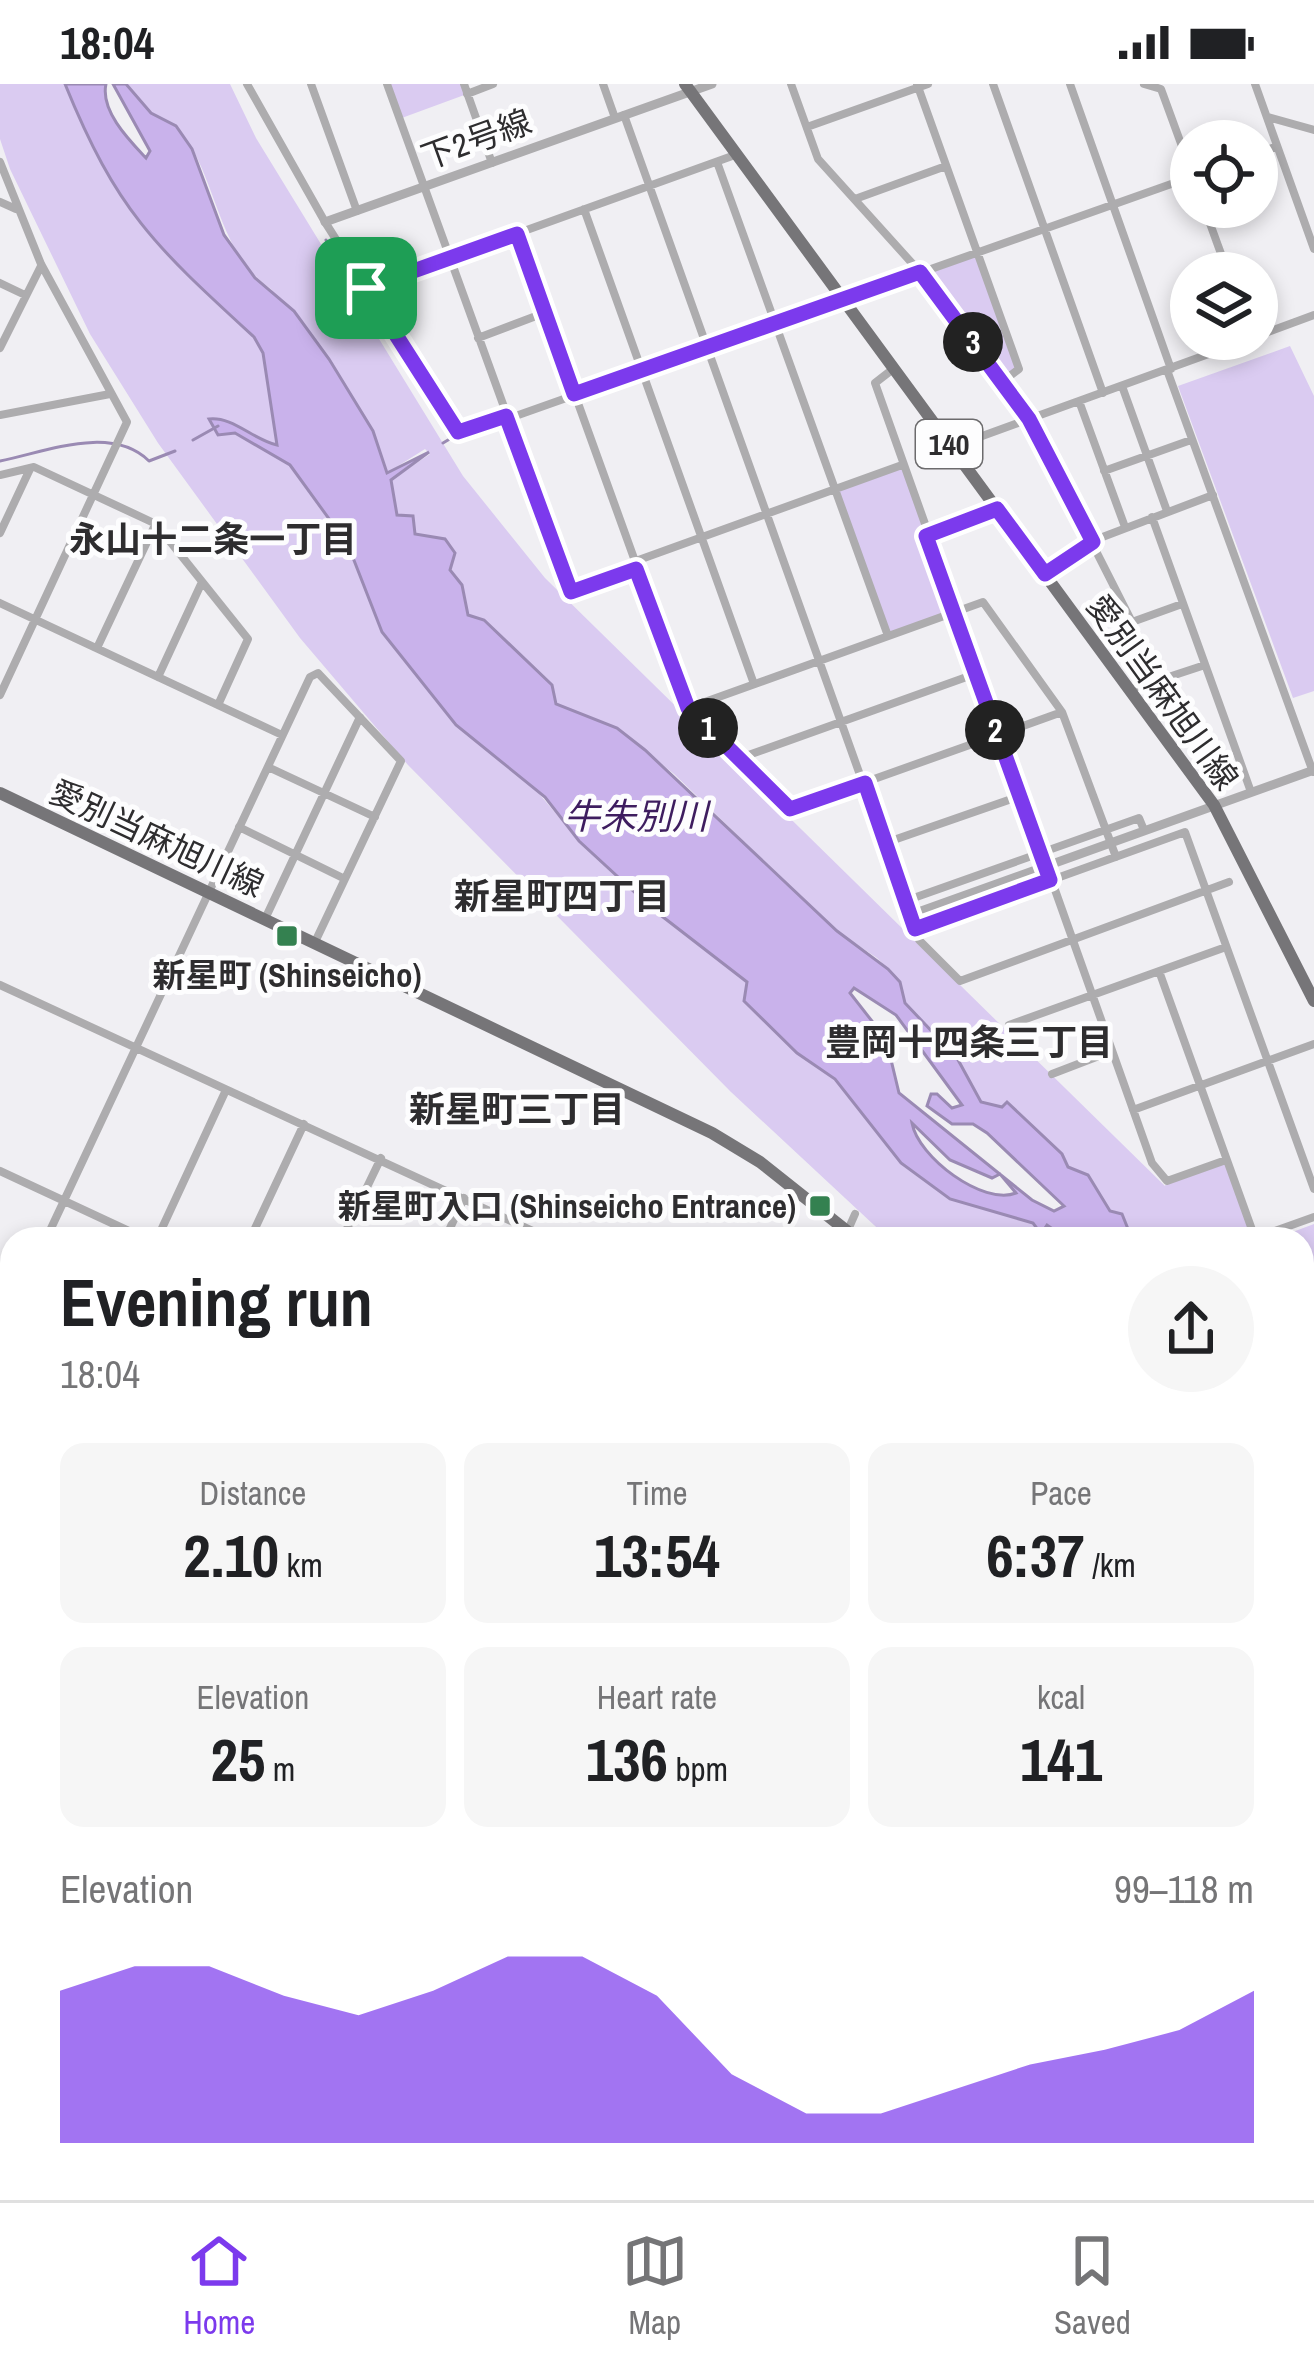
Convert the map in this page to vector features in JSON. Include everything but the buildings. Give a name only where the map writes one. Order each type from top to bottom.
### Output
[{"type":"main road","name":"愛別当麻旭川線","points":[[687,88],[1214,805],[1314,1001]]},
{"type":"main road","name":"愛別当麻旭川線","points":[[0,793],[712,1133],[760,1162],[839,1227]]},
{"type":"street","points":[[247,84],[366,288],[458,432],[1170,182]]},
{"type":"street","points":[[311,84],[357,211]]},
{"type":"street","points":[[387,84],[571,592],[701,538],[902,465]]},
{"type":"street","points":[[491,163],[466,89],[493,84]]},
{"type":"street","points":[[603,84],[649,186],[915,929],[960,980],[1229,882]]},
{"type":"street","name":"下2号線","points":[[326,222],[687,88],[712,84]]},
{"type":"street","points":[[791,84],[818,159],[920,272],[1029,419],[1132,622],[1182,604]]},
{"type":"street","points":[[993,84],[1103,393]]},
{"type":"street","points":[[910,915],[1314,771],[1191,440],[1070,84]]},
{"type":"street","points":[[1144,84],[1161,88],[1172,120]]},
{"type":"street","points":[[1255,84],[1268,120]]},
{"type":"street","points":[[807,127],[921,85],[1019,369],[1002,382]]},
{"type":"street","points":[[1267,117],[1314,130]]},
{"type":"street","points":[[1278,149],[1314,249]]},
{"type":"street","points":[[366,288],[735,155]]},
{"type":"street","points":[[717,162],[888,635]]},
{"type":"street","points":[[0,163],[41,264],[127,422],[0,695]]},
{"type":"street","points":[[855,199],[946,166]]},
{"type":"street","points":[[0,202],[17,210]]},
{"type":"street","points":[[584,209],[754,684]]},
{"type":"street","points":[[517,234],[688,708],[790,809],[1062,712]]},
{"type":"street","points":[[0,348],[41,264]]},
{"type":"street","points":[[0,283],[25,295]]},
{"type":"street","points":[[478,338],[544,314]]},
{"type":"street","points":[[1278,329],[1314,315]]},
{"type":"street","points":[[951,447],[1193,360]]},
{"type":"street","points":[[893,369],[875,383],[1152,1163],[1167,1180],[1226,1160]]},
{"type":"street","points":[[1122,386],[1167,511]]},
{"type":"street","points":[[0,415],[110,394]]},
{"type":"street","points":[[1079,401],[1125,527]]},
{"type":"street","points":[[1104,471],[1191,440]]},
{"type":"street","points":[[0,533],[31,468]]},
{"type":"street","points":[[0,475],[31,468],[156,524],[248,639],[218,705]]},
{"type":"street","points":[[1045,574],[1093,542],[1213,495]]},
{"type":"street","points":[[926,536],[997,509]]},
{"type":"street","points":[[1152,517],[1251,792]]},
{"type":"street","points":[[97,648],[156,524]]},
{"type":"street","points":[[158,676],[202,582]]},
{"type":"street","points":[[688,708],[983,602],[1062,712],[1116,857]]},
{"type":"street","points":[[0,603],[282,735]]},
{"type":"street","points":[[1129,690],[1204,665]]},
{"type":"street","points":[[52,1227],[315,674],[324,677],[401,761],[315,942]]},
{"type":"street","points":[[739,759],[975,674]]},
{"type":"street","points":[[265,919],[360,717]]},
{"type":"street","points":[[268,767],[375,818]]},
{"type":"street","points":[[886,843],[1020,796]]},
{"type":"street","points":[[905,902],[1139,818],[1144,830]]},
{"type":"street","points":[[239,827],[345,879]]},
{"type":"street","points":[[915,929],[1185,832],[1314,1189]]},
{"type":"street","points":[[973,878],[982,905]]},
{"type":"street","points":[[1009,1025],[1226,947]]},
{"type":"street","points":[[1159,971],[1251,1227]]},
{"type":"street","points":[[0,985],[525,1227]]},
{"type":"street","points":[[1132,1110],[1314,1044]]},
{"type":"street","points":[[1052,1074],[1112,1051]]},
{"type":"street","points":[[163,1227],[226,1090]]},
{"type":"street","points":[[256,1227],[304,1124]]},
{"type":"street","points":[[348,1227],[381,1158]]},
{"type":"street","points":[[0,1171],[120,1227]]},
{"type":"street","points":[[451,1227],[464,1198]]},
{"type":"street","points":[[852,1227],[854,1214]]},
{"type":"shaded area","points":[[0,84],[65,84],[103,165],[142,225],[254,337],[263,353],[277,445],[227,421],[210,419],[218,435],[235,433],[290,465],[348,545],[365,587],[579,841],[654,910],[747,982],[797,1053],[835,1079],[901,1163],[950,1199],[1037,1227],[876,1227],[731,1092],[408,765],[300,638],[158,443],[90,334],[0,139]]},
{"type":"shaded area","points":[[126,84],[230,84],[256,138],[463,476],[545,578],[1165,1186],[1167,1181],[1226,1160],[1250,1227],[1128,1227],[1122,1214],[1110,1212],[1088,1175],[1068,1167],[1062,1154],[1007,1103],[1002,1107],[981,1103],[957,1058],[905,1003],[900,981],[877,958],[837,931],[674,774],[618,729],[556,704],[552,684],[484,620],[468,616],[462,585],[449,570],[455,553],[445,539],[415,534],[411,522],[397,516],[391,480],[430,454],[425,449],[387,473],[373,431],[271,289],[242,260],[188,143],[151,113]]},
{"type":"shaded area","points":[[387,84],[464,84],[467,94],[399,119]]},
{"type":"shaded area","points":[[977,253],[1019,369],[1002,382],[920,272]]},
{"type":"shaded area","points":[[1290,346],[1314,396],[1314,691],[1293,698],[1178,386],[1251,360],[1278,360],[1278,350]]},
{"type":"shaded area","points":[[902,465],[954,612],[888,636],[835,490]]},
{"type":"water","name":"牛朱別川","points":[[65,84],[106,84],[112,115],[146,158],[150,151],[113,84],[126,84],[151,113],[176,126],[192,149],[224,235],[255,278],[294,311],[329,359],[373,431],[387,473],[429,452],[391,480],[397,515],[413,516],[415,534],[445,539],[455,553],[450,570],[462,585],[468,615],[484,620],[552,685],[556,704],[617,728],[645,750],[837,931],[888,969],[900,982],[905,1003],[957,1058],[981,1102],[1002,1107],[1007,1102],[1062,1154],[1068,1167],[1088,1175],[1110,1211],[1122,1214],[1127,1227],[1036,1227],[950,1199],[901,1163],[835,1079],[797,1053],[744,1001],[747,982],[654,910],[579,841],[545,797],[456,725],[382,632],[348,545],[290,465],[235,433],[218,435],[209,419],[226,421],[277,445],[263,353],[254,337],[164,251],[103,165]],"holes":[[[854,988],[896,1015],[962,1105],[952,1108],[931,1094],[927,1106],[952,1124],[973,1124],[987,1133],[1064,1206],[1054,1211],[1001,1175],[1016,1193],[1002,1195],[970,1186],[926,1150],[912,1123],[950,1160],[992,1178],[1000,1174],[899,1093],[886,1039],[850,993]]]},
{"type":"waterway","points":[[326,240],[453,437],[443,443]]},
{"type":"waterway","points":[[193,440],[218,426]]},
{"type":"waterway","points":[[0,461],[97,442],[134,450],[149,461],[175,451]]},
{"type":"place","name":"新星町 (Shinseicho)","points":[[287,936]]},
{"type":"place","name":"新星町入口 (Shinseicho Entrance)","points":[[820,1206]]},
{"type":"district","name":"永山十二条一丁目","points":[[213,539]]},
{"type":"district","name":"新星町四丁目","points":[[562,896]]},
{"type":"district","name":"豊岡十四条三丁目","points":[[969,1042]]},
{"type":"district","name":"新星町三丁目","points":[[517,1109]]},
{"type":"route","points":[[517,234],[574,394],[920,272],[1029,419],[1093,542],[1045,574],[997,509],[926,536],[1050,880],[915,929],[865,783],[790,809],[688,708],[636,569],[571,592],[506,416],[458,432],[366,288],[517,234]]}]
